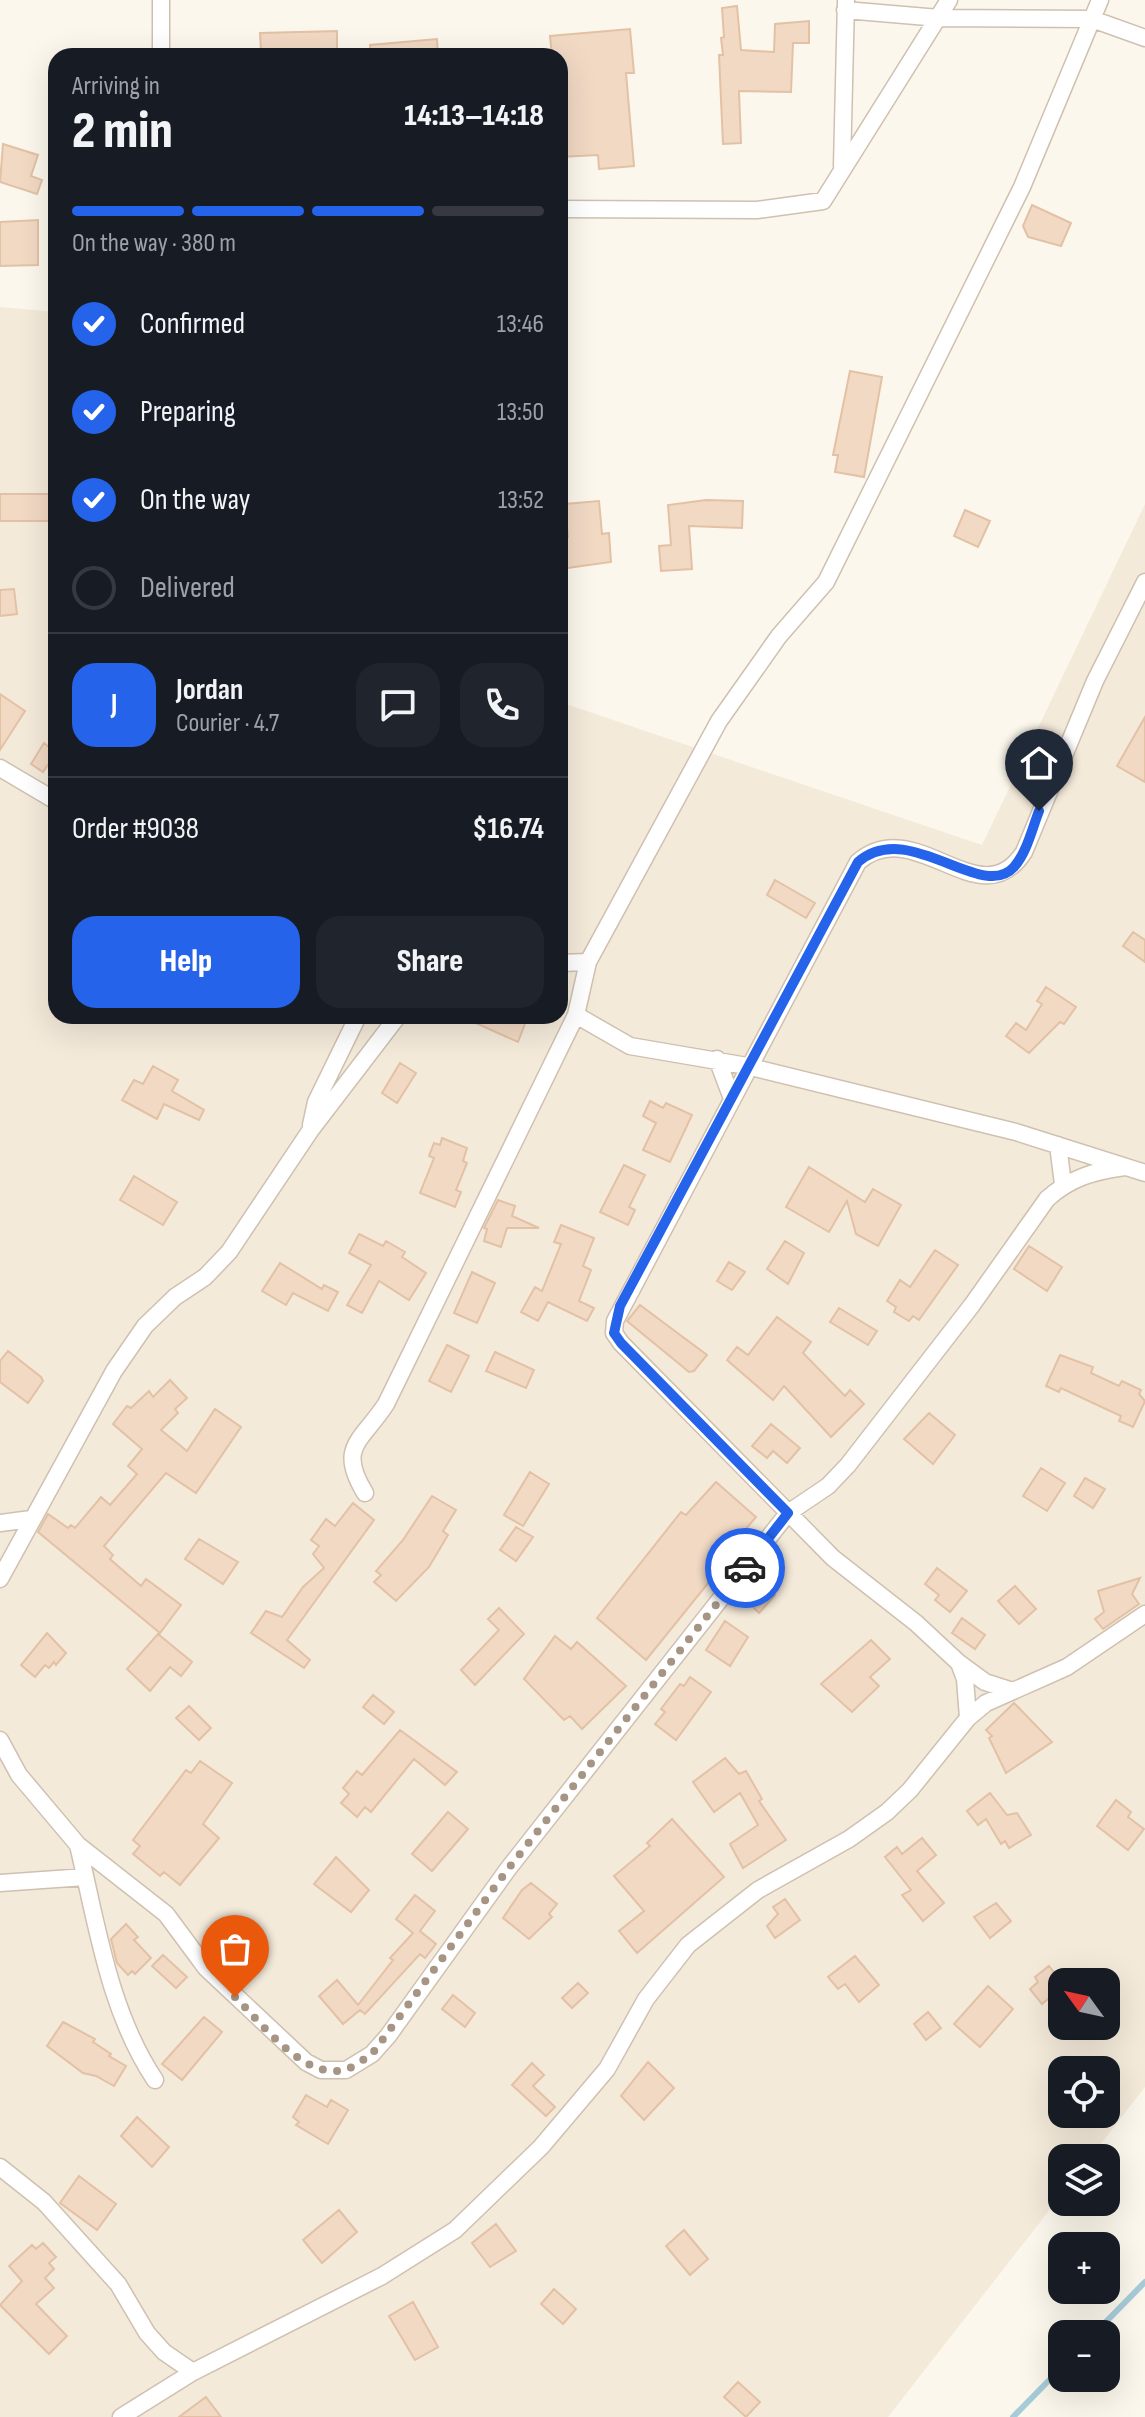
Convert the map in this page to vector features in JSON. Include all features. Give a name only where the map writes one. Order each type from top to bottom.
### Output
[{"type":"street","points":[[161,0],[161,48]]},
{"type":"street","points":[[568,209],[693,211],[796,207],[823,201],[949,0]]},
{"type":"street","points":[[365,1493],[350,1464],[352,1451],[386,1404],[576,1015],[588,962],[719,721],[779,636],[826,582],[1022,187],[1100,0]]},
{"type":"street","points":[[842,168],[846,5],[939,18],[1092,19],[1145,38]]},
{"type":"street","points":[[1013,1691],[985,1682],[959,1663],[916,1623],[833,1558],[614,1333],[620,1306],[858,862],[870,852],[888,846],[980,875],[999,876],[1013,869],[1024,852],[1095,681],[1145,582]]},
{"type":"street","points":[[0,768],[48,796]]},
{"type":"street","points":[[568,963],[588,962]]},
{"type":"street","points":[[576,1015],[630,1046],[717,1059],[1016,1132],[1145,1173]]},
{"type":"street","points":[[310,1131],[316,1102],[354,1024]]},
{"type":"street","points":[[0,1579],[114,1371],[145,1326],[175,1297],[205,1277],[229,1252],[310,1131],[392,1024]]},
{"type":"street","points":[[717,1059],[731,1096]]},
{"type":"street","points":[[1058,1145],[1063,1184]]},
{"type":"street","points":[[0,1740],[19,1775],[78,1845],[166,1914],[206,1968],[278,2039],[321,2070],[346,2070],[372,2054],[388,2036],[508,1869],[788,1513],[828,1486],[848,1465],[972,1305],[1037,1212],[1063,1184],[1100,1170],[1125,1167]]},
{"type":"street","points":[[0,1523],[31,1519]]},
{"type":"street","points":[[121,2417],[193,2372],[382,2276],[455,2230],[541,2147],[607,2069],[646,1999],[688,1945],[758,1890],[849,1839],[887,1812],[910,1790],[968,1718],[986,1703],[1090,1653],[1145,1614]]},
{"type":"street","points":[[959,1663],[965,1679],[968,1718]]},
{"type":"street","points":[[78,1845],[97,1933],[122,2014],[136,2051],[155,2080]]},
{"type":"street","points":[[0,1883],[85,1877]]},
{"type":"street","points":[[0,2167],[44,2202],[118,2284],[147,2333],[164,2352],[193,2372]]},
{"type":"shaded area","points":[[0,307],[48,311],[48,1024],[568,1024],[568,705],[982,845],[1145,504],[1145,2087],[1120,2119],[1120,2056],[1048,2056],[1048,2128],[1113,2128],[1101,2144],[1048,2144],[1048,2212],[888,2417],[0,2417]]},
{"type":"building","points":[[737,6],[741,50],[774,52],[775,24],[809,21],[809,43],[793,43],[791,92],[739,91],[741,143],[723,144],[719,55],[723,55],[722,8]]},
{"type":"building","points":[[630,29],[634,73],[626,73],[634,166],[599,169],[598,155],[568,157],[568,48],[551,48],[550,36]]},
{"type":"building","points":[[337,31],[337,48],[261,48],[260,33]]},
{"type":"building","points":[[437,39],[438,48],[370,48],[370,45]]},
{"type":"building","points":[[3,144],[38,155],[31,176],[42,180],[37,194],[0,182]]},
{"type":"building","points":[[1032,205],[1071,223],[1061,246],[1028,237],[1023,226]]},
{"type":"building","points":[[38,220],[38,265],[0,266],[0,222]]},
{"type":"building","points":[[850,371],[882,377],[864,477],[835,472],[838,455],[833,455]]},
{"type":"building","points":[[0,494],[48,494],[48,521],[0,521]]},
{"type":"building","points":[[706,500],[743,501],[742,528],[689,526],[692,569],[661,571],[659,546],[671,545],[668,505]]},
{"type":"building","points":[[599,501],[602,534],[609,533],[611,562],[568,568],[568,504]]},
{"type":"building","points":[[965,510],[990,521],[978,547],[954,536]]},
{"type":"building","points":[[14,589],[17,614],[0,616],[0,590]]},
{"type":"building","points":[[0,694],[25,711],[0,750]]},
{"type":"building","points":[[1145,717],[1145,782],[1117,766]]},
{"type":"building","points":[[44,743],[48,746],[48,765],[43,772],[31,764]]},
{"type":"building","points":[[775,880],[815,903],[806,918],[767,895]]},
{"type":"building","points":[[1133,932],[1145,940],[1145,962],[1123,946]]},
{"type":"building","points":[[1046,987],[1076,1007],[1064,1024],[1060,1022],[1029,1053],[1006,1036],[1016,1023],[1026,1030],[1042,1004],[1037,1001]]},
{"type":"building","points":[[478,1024],[525,1024],[518,1042]]},
{"type":"building","points":[[400,1063],[416,1073],[397,1103],[382,1093]]},
{"type":"building","points":[[153,1066],[178,1080],[172,1091],[204,1110],[199,1120],[164,1104],[157,1119],[122,1100],[134,1080],[143,1084]]},
{"type":"building","points":[[650,1101],[663,1108],[666,1103],[692,1115],[670,1162],[643,1150],[656,1123],[643,1116]]},
{"type":"building","points":[[442,1138],[467,1148],[463,1161],[467,1163],[456,1190],[461,1192],[455,1207],[420,1193],[434,1158],[429,1156],[434,1143],[440,1145]]},
{"type":"building","points":[[624,1165],[645,1175],[629,1207],[635,1210],[628,1225],[600,1212]]},
{"type":"building","points":[[809,1167],[865,1202],[873,1189],[901,1205],[878,1246],[856,1234],[847,1201],[829,1232],[786,1207]]},
{"type":"building","points":[[134,1176],[177,1202],[163,1225],[120,1200]]},
{"type":"building","points":[[498,1200],[515,1206],[512,1216],[539,1228],[507,1228],[501,1247],[484,1241],[487,1229],[484,1228]]},
{"type":"building","points":[[561,1225],[594,1238],[583,1266],[591,1270],[579,1301],[594,1308],[587,1321],[548,1302],[538,1321],[521,1312],[535,1287],[542,1291],[561,1244],[554,1242]]},
{"type":"building","points":[[359,1234],[383,1246],[386,1241],[405,1252],[402,1257],[426,1273],[409,1300],[379,1281],[362,1313],[347,1305],[371,1265],[349,1253]]},
{"type":"building","points":[[785,1241],[804,1253],[788,1284],[767,1269]]},
{"type":"building","points":[[1029,1246],[1062,1267],[1047,1291],[1014,1269]]},
{"type":"building","points":[[935,1250],[958,1265],[919,1320],[913,1316],[909,1321],[894,1312],[896,1307],[887,1301],[900,1280],[910,1287]]},
{"type":"building","points":[[729,1262],[745,1272],[732,1290],[717,1281]]},
{"type":"building","points":[[280,1263],[322,1289],[324,1285],[338,1292],[328,1311],[293,1293],[286,1305],[262,1291]]},
{"type":"building","points":[[472,1272],[495,1283],[477,1323],[454,1313]]},
{"type":"building","points":[[640,1305],[707,1355],[694,1371],[689,1372],[627,1321]]},
{"type":"building","points":[[839,1308],[877,1331],[868,1345],[830,1322]]},
{"type":"building","points":[[777,1317],[811,1342],[803,1353],[845,1396],[850,1390],[864,1404],[831,1437],[784,1386],[773,1400],[727,1360],[737,1347],[748,1355]]},
{"type":"building","points":[[447,1345],[469,1356],[451,1392],[429,1381]]},
{"type":"building","points":[[8,1351],[43,1381],[28,1403],[0,1382],[0,1361]]},
{"type":"building","points":[[495,1352],[534,1370],[526,1388],[486,1371]]},
{"type":"building","points":[[1060,1355],[1093,1367],[1091,1373],[1119,1386],[1122,1381],[1141,1390],[1139,1394],[1145,1401],[1133,1427],[1119,1421],[1121,1416],[1061,1388],[1059,1392],[1046,1386]]},
{"type":"building","points":[[170,1380],[187,1398],[175,1409],[178,1413],[161,1430],[187,1451],[215,1409],[241,1427],[196,1493],[166,1473],[104,1546],[113,1555],[110,1559],[141,1586],[146,1579],[181,1605],[160,1633],[38,1532],[48,1514],[68,1528],[71,1525],[75,1528],[101,1497],[110,1505],[137,1474],[128,1466],[142,1449],[113,1424],[127,1406],[131,1408],[149,1391],[153,1397]]},
{"type":"building","points":[[929,1413],[955,1435],[933,1464],[904,1439]]},
{"type":"building","points":[[771,1424],[800,1448],[787,1463],[773,1451],[767,1458],[752,1446]]},
{"type":"building","points":[[1041,1468],[1065,1483],[1047,1511],[1023,1496]]},
{"type":"building","points":[[530,1472],[549,1484],[523,1526],[504,1515]]},
{"type":"building","points":[[1085,1478],[1105,1489],[1093,1508],[1074,1496]]},
{"type":"building","points":[[716,1482],[756,1517],[739,1537],[743,1540],[646,1660],[597,1618],[681,1512],[686,1515]]},
{"type":"building","points":[[432,1496],[456,1510],[443,1531],[448,1535],[429,1567],[396,1601],[374,1582],[381,1575],[376,1571],[403,1540]]},
{"type":"building","points":[[353,1503],[374,1520],[287,1640],[310,1660],[304,1668],[251,1633],[266,1611],[282,1617],[303,1587],[324,1568],[313,1554],[319,1546],[311,1540],[326,1519],[335,1526]]},
{"type":"building","points":[[516,1527],[533,1537],[516,1561],[500,1550]]},
{"type":"building","points":[[199,1539],[238,1562],[223,1584],[185,1559]]},
{"type":"building","points":[[937,1568],[967,1591],[950,1612],[935,1600],[939,1595],[925,1584]]},
{"type":"building","points":[[756,1577],[775,1595],[759,1613],[740,1594]]},
{"type":"building","points":[[1140,1578],[1132,1594],[1139,1604],[1103,1629],[1095,1619],[1104,1612],[1098,1591]]},
{"type":"building","points":[[1015,1586],[1036,1609],[1019,1624],[998,1601]]},
{"type":"building","points":[[499,1608],[524,1634],[475,1685],[461,1670],[499,1630],[488,1619]]},
{"type":"building","points":[[962,1618],[985,1635],[975,1649],[952,1633]]},
{"type":"building","points":[[725,1621],[748,1637],[730,1666],[706,1650]]},
{"type":"building","points":[[47,1633],[66,1653],[56,1665],[54,1662],[49,1668],[45,1665],[35,1677],[21,1665]]},
{"type":"building","points":[[158,1634],[192,1662],[181,1676],[170,1667],[150,1691],[127,1669]]},
{"type":"building","points":[[555,1636],[571,1649],[577,1642],[626,1686],[582,1729],[570,1716],[564,1720],[524,1679]]},
{"type":"building","points":[[871,1640],[890,1659],[870,1677],[879,1686],[852,1712],[821,1684]]},
{"type":"building","points":[[690,1677],[711,1692],[676,1740],[655,1724],[665,1712],[661,1709],[680,1684],[684,1686]]},
{"type":"building","points":[[373,1695],[394,1712],[384,1724],[363,1707]]},
{"type":"building","points":[[1014,1703],[1052,1742],[1006,1773],[989,1738],[992,1736],[986,1730]]},
{"type":"building","points":[[189,1706],[211,1728],[199,1740],[176,1718]]},
{"type":"building","points":[[400,1730],[457,1772],[445,1785],[414,1759],[371,1812],[365,1807],[357,1817],[341,1803],[349,1794],[343,1788],[357,1771],[362,1775]]},
{"type":"building","points":[[725,1758],[739,1774],[746,1771],[762,1799],[759,1801],[786,1840],[743,1868],[730,1844],[758,1825],[740,1793],[714,1812],[693,1782]]},
{"type":"building","points":[[200,1761],[232,1783],[203,1824],[219,1838],[180,1885],[164,1872],[160,1876],[133,1854],[140,1846],[133,1840],[186,1770],[191,1773]]},
{"type":"building","points":[[990,1793],[1007,1815],[1017,1813],[1031,1835],[1009,1848],[1005,1841],[1001,1844],[986,1819],[978,1825],[967,1811]]},
{"type":"building","points":[[1116,1800],[1131,1812],[1128,1817],[1144,1829],[1128,1850],[1097,1826]]},
{"type":"building","points":[[448,1812],[468,1829],[432,1871],[412,1854]]},
{"type":"building","points":[[672,1819],[724,1877],[637,1953],[619,1931],[644,1911],[614,1876],[650,1846],[647,1843]]},
{"type":"building","points":[[922,1838],[936,1855],[917,1871],[944,1903],[923,1921],[902,1895],[911,1890],[885,1857],[897,1847],[902,1854]]},
{"type":"building","points":[[336,1857],[369,1890],[351,1912],[314,1884]]},
{"type":"building","points":[[531,1883],[557,1904],[549,1914],[552,1917],[529,1939],[503,1918],[522,1890]]},
{"type":"building","points":[[415,1895],[435,1911],[420,1931],[436,1944],[425,1958],[420,1954],[365,2014],[360,2010],[343,2024],[319,1996],[337,1980],[358,2005],[393,1960],[390,1958],[413,1933],[396,1919]]},
{"type":"building","points":[[785,1899],[800,1920],[775,1938],[767,1926],[778,1914],[773,1907]]},
{"type":"building","points":[[996,1903],[1011,1921],[990,1938],[974,1917]]},
{"type":"building","points":[[126,1924],[138,1937],[134,1940],[151,1958],[135,1974],[132,1971],[128,1975],[117,1963],[111,1939]]},
{"type":"building","points":[[163,1955],[187,1977],[176,1988],[152,1966]]},
{"type":"building","points":[[855,1956],[879,1985],[859,2002],[845,1984],[838,1989],[828,1977]]},
{"type":"building","points":[[1049,1966],[1051,1968],[1048,1968],[1048,1999],[1042,2004],[1030,1989],[1038,1982],[1035,1977]]},
{"type":"building","points":[[578,1983],[588,1993],[572,2008],[562,1998]]},
{"type":"building","points":[[988,1986],[1013,2009],[980,2047],[954,2024]]},
{"type":"building","points":[[453,1995],[475,2013],[465,2027],[442,2009]]},
{"type":"building","points":[[928,2012],[941,2028],[926,2040],[914,2024]]},
{"type":"building","points":[[204,2017],[222,2032],[182,2080],[162,2064]]},
{"type":"building","points":[[63,2022],[95,2039],[93,2042],[111,2054],[109,2056],[126,2066],[114,2086],[83,2073],[47,2046]]},
{"type":"building","points":[[648,2062],[674,2088],[644,2120],[621,2096]]},
{"type":"building","points":[[532,2063],[544,2075],[533,2086],[555,2107],[546,2116],[512,2085]]},
{"type":"building","points":[[306,2095],[327,2107],[331,2100],[348,2110],[328,2144],[296,2125],[299,2122],[293,2117]]},
{"type":"building","points":[[137,2117],[169,2147],[152,2167],[121,2136]]},
{"type":"building","points":[[79,2176],[116,2204],[97,2230],[60,2203]]},
{"type":"building","points":[[339,2210],[357,2232],[322,2263],[303,2240]]},
{"type":"building","points":[[496,2224],[516,2251],[490,2267],[472,2243]]},
{"type":"building","points":[[684,2230],[708,2259],[690,2275],[666,2246]]},
{"type":"building","points":[[43,2243],[56,2257],[49,2263],[54,2269],[45,2278],[54,2288],[36,2304],[67,2336],[49,2354],[0,2305],[22,2281],[9,2266],[32,2245],[36,2249]]},
{"type":"building","points":[[554,2289],[576,2309],[563,2324],[541,2304]]},
{"type":"building","points":[[413,2302],[438,2347],[415,2360],[389,2316]]},
{"type":"building","points":[[738,2382],[760,2402],[746,2417],[724,2397]]},
{"type":"building","points":[[206,2397],[221,2417],[179,2417]]},
{"type":"waterway","points":[[1108,2320],[1145,2282]]},
{"type":"waterway","points":[[1013,2417],[1048,2381]]},
{"type":"way so far","points":[[235,1997],[278,2039],[321,2070],[346,2070],[372,2054],[508,1869],[745,1568]]},
{"type":"route","points":[[745,1568],[788,1513],[621,1343],[614,1333],[620,1306],[858,862],[870,852],[888,846],[980,875],[999,876],[1013,869],[1024,852],[1039,811]]}]
